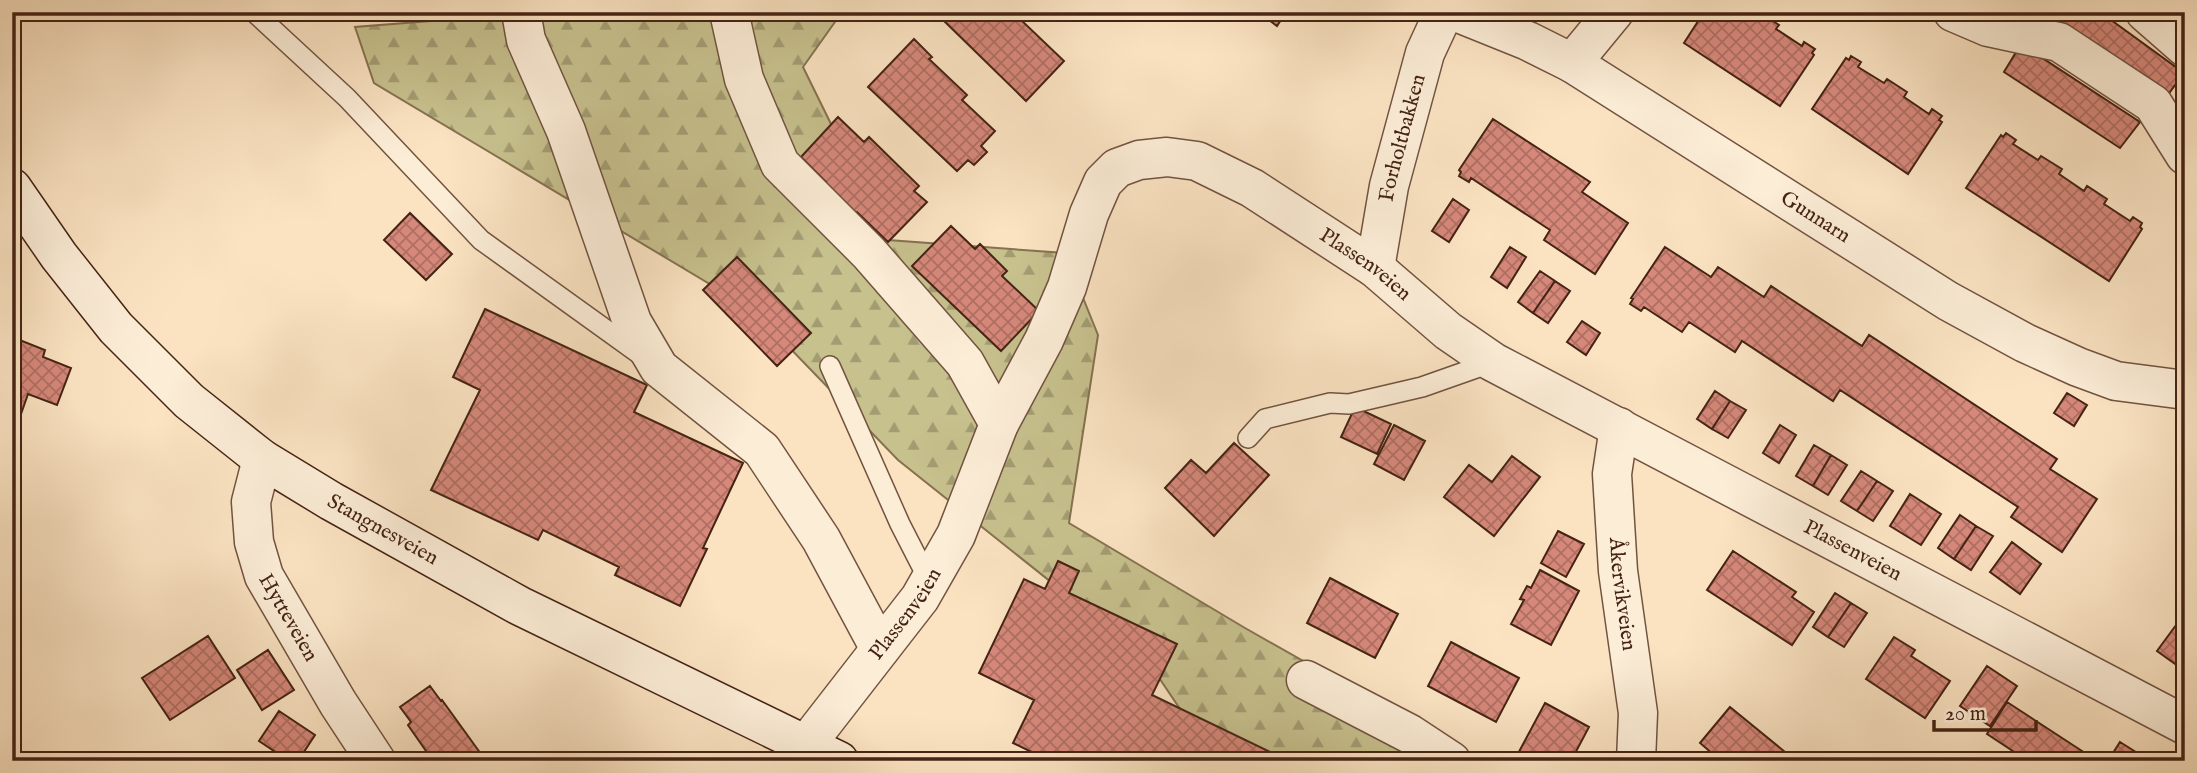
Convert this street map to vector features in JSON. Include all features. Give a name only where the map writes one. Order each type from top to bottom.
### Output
[{"type":"street","points":[[521,12],[526,40],[566,131],[632,323],[659,368],[762,450],[821,539],[880,649]]},
{"type":"street","points":[[729,12],[744,79],[780,164],[869,253],[965,363],[999,424]]},
{"type":"street","name":"Forholtbakken","points":[[1375,268],[1389,186],[1425,53],[1444,12]]},
{"type":"street","name":"Gunnarn","points":[[1456,12],[1528,41],[1572,63],[1948,301],[2025,343],[2078,368],[2116,381],[2185,390]]},
{"type":"street","points":[[1572,63],[1614,12]]},
{"type":"street","points":[[1953,12],[1988,27],[2059,42],[2152,104],[2185,155]]},
{"type":"street","points":[[2145,12],[2185,47]]},
{"type":"street","name":"Plassenveien","points":[[805,746],[920,598],[956,535],[999,424],[1044,340],[1067,287],[1089,214],[1103,182],[1117,168],[1139,160],[1167,157],[1198,161],[1252,188],[1375,268],[1448,331],[1493,362],[2185,725]]},
{"type":"street","name":"Stangnesveien","points":[[12,188],[59,256],[116,328],[189,401],[262,458],[331,501],[520,606],[839,761]]},
{"type":"street","name":"Åkervikveien","points":[[1619,427],[1612,474],[1618,571],[1637,713],[1636,761]]},
{"type":"street","name":"Hytteveien","points":[[262,458],[251,502],[254,542],[264,576],[338,703],[376,761]]},
{"type":"street","points":[[1306,680],[1410,734],[1451,761]]},
{"type":"lane","points":[[254,12],[347,98],[481,240],[659,368]]},
{"type":"lane","points":[[1248,439],[1265,419],[1330,403],[1349,404],[1422,387],[1493,362]]},
{"type":"lane","points":[[830,366],[900,524],[931,579]]},
{"type":"green space","points":[[450,12],[842,12],[803,67],[888,240],[1065,253],[1098,335],[1069,523],[1245,628],[1409,721],[1438,761],[1215,761],[1145,657],[898,460],[753,310],[374,83],[355,27],[431,21]]},
{"type":"building","points":[[940,12],[1027,12],[1021,20],[1064,61],[1026,101],[938,15]]},
{"type":"building","points":[[1258,12],[1286,12],[1277,26]]},
{"type":"building","points":[[1704,12],[1750,12],[1756,16],[1759,12],[1779,25],[1776,29],[1802,46],[1804,42],[1815,49],[1812,53],[1814,55],[1780,106],[1684,43]]},
{"type":"building","points":[[2045,12],[2100,12],[2184,73],[2164,100]]},
{"type":"building","points":[[914,39],[932,57],[929,59],[967,95],[962,100],[995,131],[981,146],[987,152],[974,165],[968,160],[957,171],[868,87]]},
{"type":"building","points":[[2021,44],[2140,122],[2120,148],[2004,72]]},
{"type":"building","points":[[1851,56],[1861,62],[1858,67],[1884,83],[1887,79],[1907,92],[1904,97],[1929,114],[1932,109],[1942,116],[1939,120],[1942,122],[1908,174],[1812,109],[1846,58],[1849,60]]},
{"type":"building","points":[[838,117],[864,142],[869,137],[919,186],[914,191],[927,202],[888,242],[857,212],[852,216],[821,187],[826,182],[801,157]]},
{"type":"building","points":[[1493,119],[1590,182],[1582,192],[1628,223],[1595,274],[1544,240],[1550,230],[1471,178],[1469,182],[1459,176],[1459,170]]},
{"type":"building","points":[[2006,133],[2016,140],[2013,144],[2038,160],[2041,156],[2062,169],[2059,174],[2084,191],[2087,186],[2107,199],[2104,204],[2130,221],[2133,217],[2142,223],[2142,229],[2109,281],[1966,188],[2001,135],[2003,137]]},
{"type":"building","points":[[1453,199],[1469,210],[1449,242],[1432,231]]},
{"type":"building","points":[[410,213],[452,254],[426,280],[384,240]]},
{"type":"building","points":[[951,226],[975,249],[980,244],[1007,271],[1002,276],[1039,311],[1001,351],[912,266]]},
{"type":"building","points":[[1510,247],[1526,257],[1507,288],[1491,277]]},
{"type":"building","points":[[1665,247],[1711,277],[1718,267],[1764,297],[1771,286],[1862,346],[1869,335],[2057,459],[2050,469],[2097,499],[2062,552],[2011,517],[2018,507],[1840,390],[1833,401],[1742,341],[1735,352],[1689,322],[1682,332],[1644,307],[1641,311],[1630,304],[1633,299],[1631,298]]},
{"type":"building","points":[[737,257],[811,333],[777,366],[703,290]]},
{"type":"building","points":[[1540,271],[1555,281],[1533,313],[1518,302]]},
{"type":"building","points":[[1555,281],[1570,291],[1548,323],[1533,313]]},
{"type":"building","points":[[485,309],[647,385],[634,412],[743,463],[703,548],[707,549],[680,606],[615,575],[619,567],[543,530],[538,540],[431,490],[480,390],[453,377]]},
{"type":"building","points":[[1582,321],[1600,333],[1586,355],[1567,342]]},
{"type":"building","points":[[12,337],[45,350],[43,357],[71,368],[57,405],[28,394],[21,414],[12,411]]},
{"type":"building","points":[[1715,391],[1730,401],[1712,429],[1697,419]]},
{"type":"building","points":[[2067,393],[2087,405],[2074,426],[2054,413]]},
{"type":"building","points":[[1730,401],[1746,410],[1728,438],[1712,429]]},
{"type":"building","points":[[1355,407],[1391,424],[1377,454],[1341,437]]},
{"type":"building","points":[[1394,425],[1425,441],[1404,480],[1374,464]]},
{"type":"building","points":[[1780,425],[1796,435],[1779,463],[1763,453]]},
{"type":"building","points":[[1234,443],[1269,475],[1214,536],[1165,488],[1191,460],[1206,473]]},
{"type":"building","points":[[1814,445],[1831,455],[1813,486],[1796,476]]},
{"type":"building","points":[[1831,455],[1847,465],[1828,495],[1813,486]]},
{"type":"building","points":[[1512,456],[1540,477],[1494,536],[1444,497],[1469,465],[1492,482]]},
{"type":"building","points":[[1861,471],[1877,481],[1857,511],[1841,501]]},
{"type":"building","points":[[1877,481],[1893,491],[1873,521],[1857,511]]},
{"type":"building","points":[[1910,494],[1941,514],[1921,545],[1890,526]]},
{"type":"building","points":[[1960,515],[1976,526],[1954,559],[1938,548]]},
{"type":"building","points":[[1976,526],[1993,536],[1971,570],[1954,559]]},
{"type":"building","points":[[1558,531],[1584,544],[1566,577],[1541,563]]},
{"type":"building","points":[[2012,542],[2041,564],[2020,594],[1990,572]]},
{"type":"building","points":[[1733,551],[1796,592],[1792,597],[1814,612],[1792,645],[1707,590]]},
{"type":"building","points":[[1058,561],[1079,571],[1069,593],[1177,644],[1152,695],[1289,761],[1050,761],[1013,743],[1034,700],[979,673],[1024,579],[1045,589]]},
{"type":"building","points":[[1540,570],[1579,591],[1551,645],[1511,624],[1524,600],[1520,599],[1527,586],[1531,588]]},
{"type":"building","points":[[1330,578],[1398,614],[1375,658],[1307,623]]},
{"type":"building","points":[[1835,593],[1851,603],[1828,637],[1813,627]]},
{"type":"building","points":[[1851,603],[1867,613],[1844,647],[1828,637]]},
{"type":"building","points":[[2179,621],[2185,625],[2185,671],[2157,651]]},
{"type":"building","points":[[208,636],[235,678],[170,720],[142,678]]},
{"type":"building","points":[[1894,637],[1915,650],[1911,656],[1950,681],[1925,718],[1866,679]]},
{"type":"building","points":[[1451,642],[1519,678],[1496,722],[1428,686]]},
{"type":"building","points":[[268,650],[294,690],[262,710],[237,670]]},
{"type":"building","points":[[1987,666],[2017,686],[1990,726],[1960,706]]},
{"type":"building","points":[[430,686],[486,761],[433,761],[408,725],[411,722],[400,707]]},
{"type":"building","points":[[2007,702],[2082,751],[2076,761],[2028,761],[1987,734]]},
{"type":"building","points":[[1545,703],[1589,727],[1571,761],[1514,761]]},
{"type":"building","points":[[1730,707],[1796,761],[1721,761],[1700,743]]},
{"type":"building","points":[[279,711],[315,735],[298,761],[289,761],[259,741]]},
{"type":"building","points":[[2120,742],[2150,761],[2108,761]]},
{"type":"building","points":[[557,754],[563,761],[548,761]]}]
